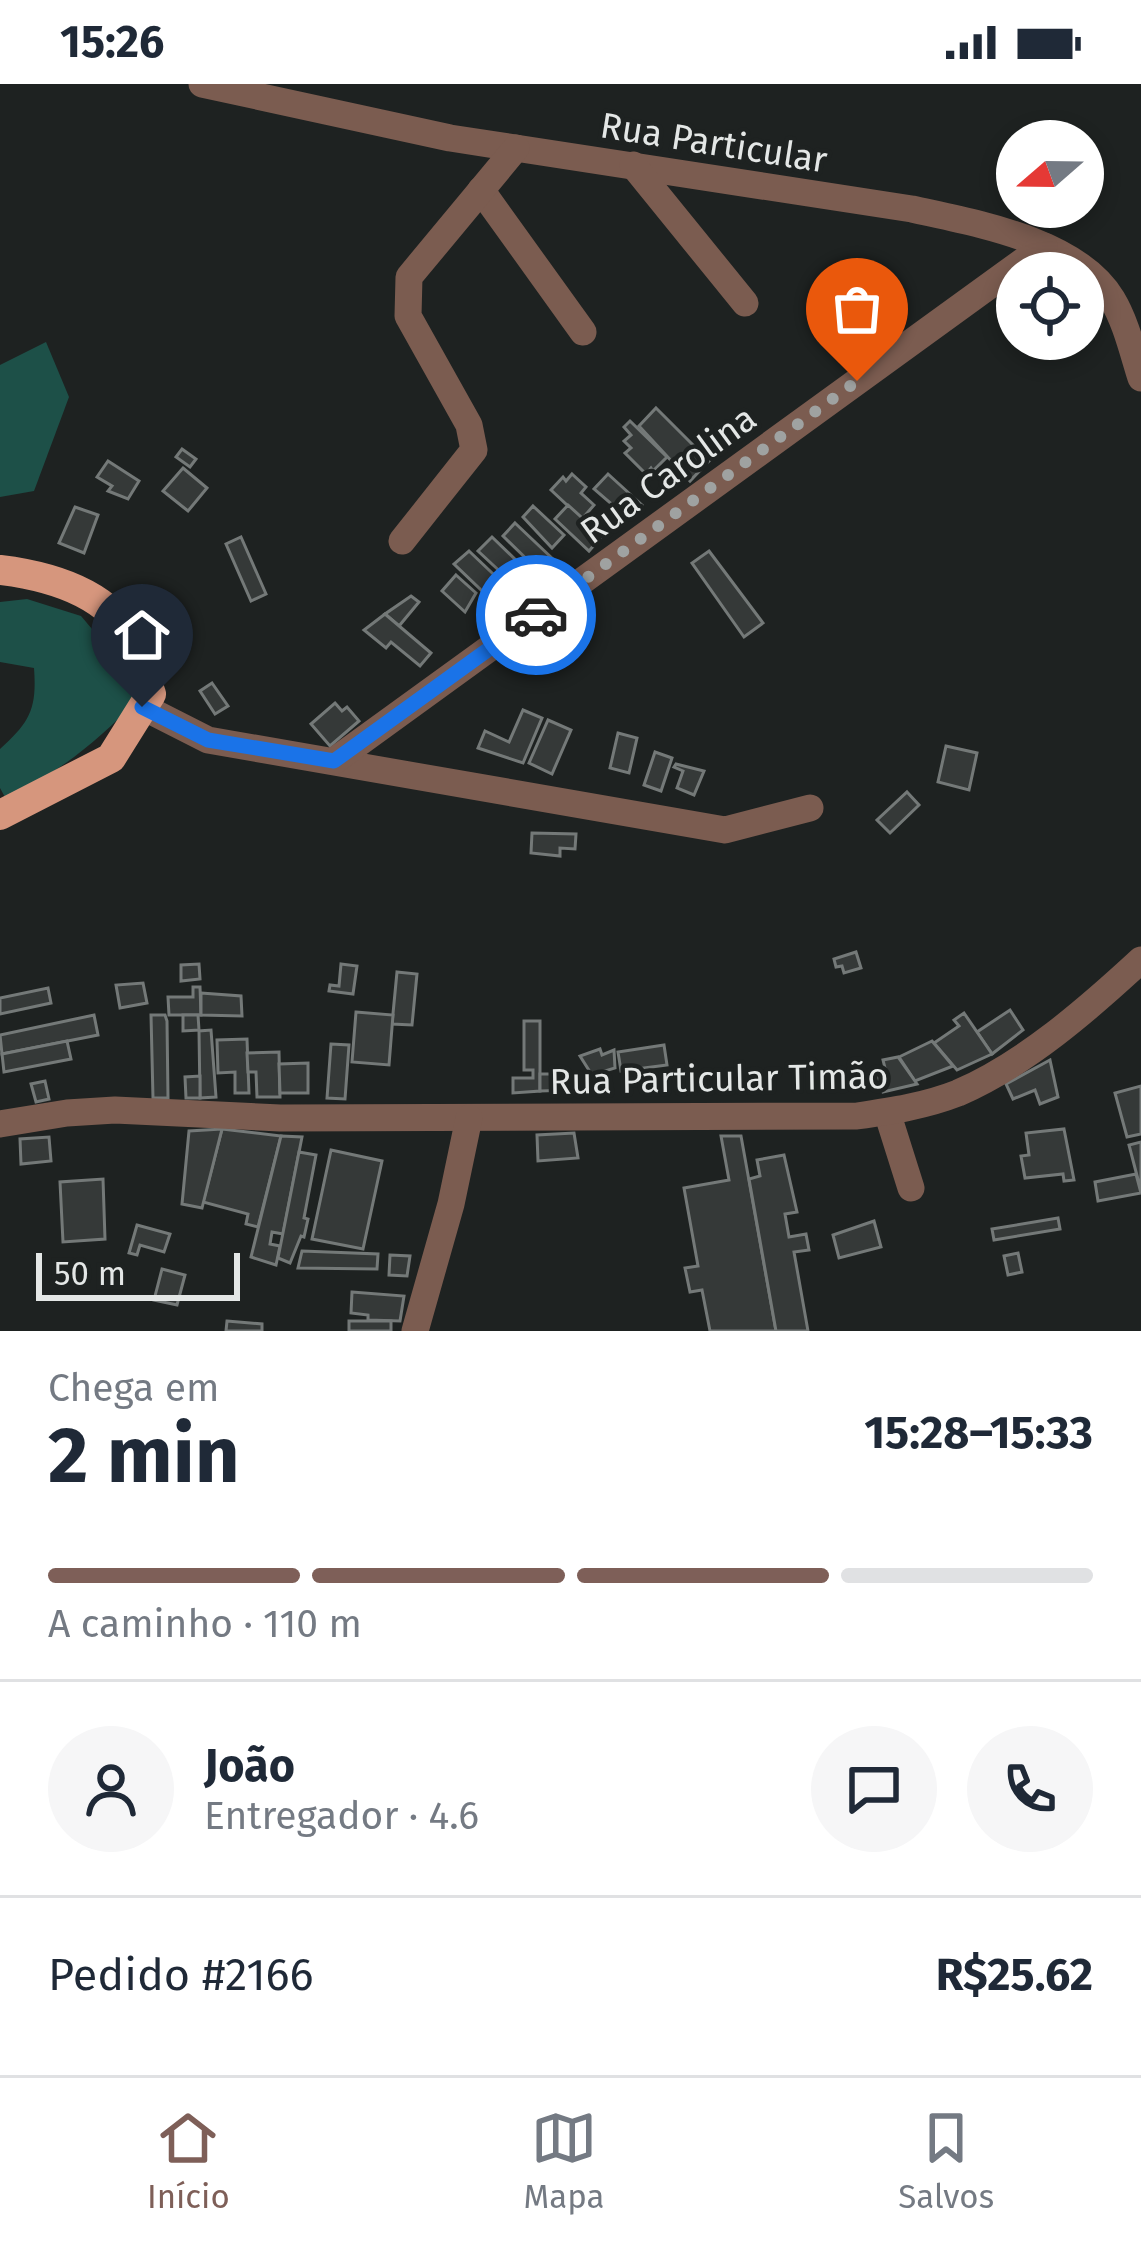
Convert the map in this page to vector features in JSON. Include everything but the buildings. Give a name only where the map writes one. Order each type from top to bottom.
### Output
[{"type":"main road","points":[[0,570],[36,575],[80,590],[112,614],[131,638],[151,694],[111,758],[0,815]]},
{"type":"street","name":"Rua Particular","points":[[202,84],[449,138],[912,209],[984,226],[1044,246],[1092,275],[1112,299],[1141,378]]},
{"type":"street","points":[[402,541],[474,450],[470,424],[408,316],[410,277],[516,148]]},
{"type":"street","points":[[633,165],[745,303]]},
{"type":"street","points":[[481,190],[583,332]]},
{"type":"street","name":"Rua Carolina","points":[[334,761],[1044,246]]},
{"type":"street","points":[[142,707],[208,740],[725,830],[810,808]]},
{"type":"street","name":"Rua Particular Timão","points":[[0,1124],[115,1110],[280,1118],[815,1117],[887,1112],[958,1093],[1000,1070],[1141,960]]},
{"type":"street","points":[[887,1112],[910,1188]]},
{"type":"street","points":[[416,1331],[469,1118]]},
{"type":"green space","points":[[46,342],[69,397],[34,491],[0,497],[0,365]]},
{"type":"green space","points":[[27,599],[81,616],[125,668],[137,700],[76,756],[6,799],[0,788],[0,749],[29,714],[35,682],[34,668],[0,662],[0,602]]},
{"type":"way so far","points":[[536,615],[857,381]]},
{"type":"route","points":[[142,707],[208,740],[334,761],[536,615]]}]
